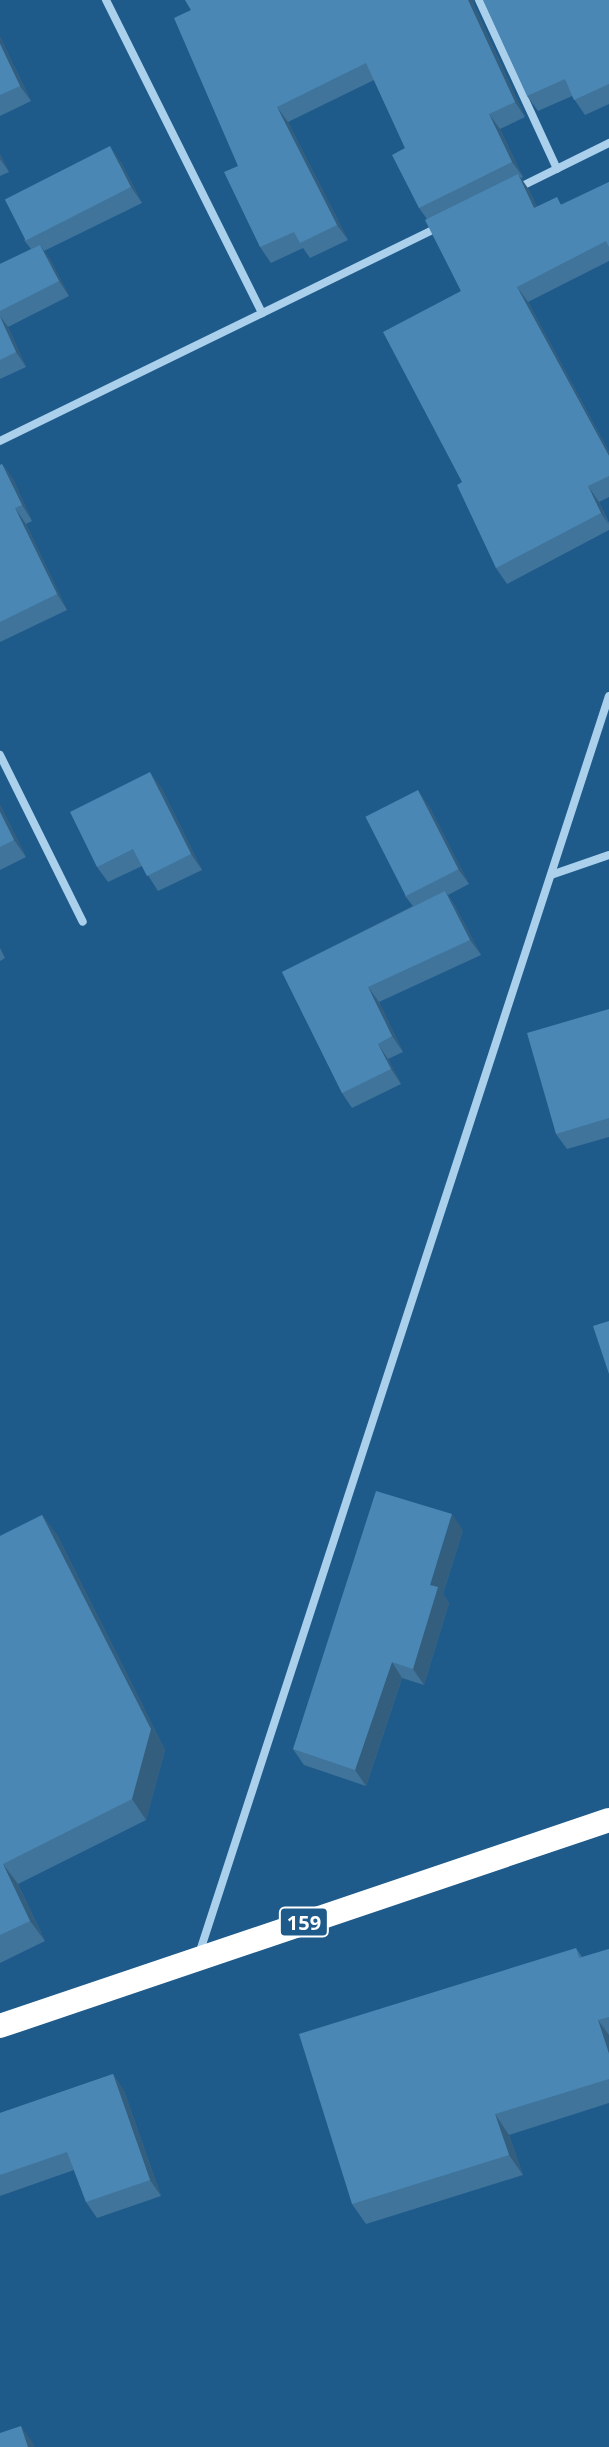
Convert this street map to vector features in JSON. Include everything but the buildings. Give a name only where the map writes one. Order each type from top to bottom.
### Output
[{"type":"highway","name":"159","points":[[0,2026],[609,1820]]},
{"type":"street","points":[[106,0],[262,313]]},
{"type":"street","points":[[479,0],[557,169]]},
{"type":"street","points":[[501,196],[609,143]]},
{"type":"street","points":[[0,441],[445,224]]},
{"type":"street","points":[[198,1958],[609,696]]},
{"type":"street","points":[[0,755],[83,922]]},
{"type":"street","points":[[551,875],[609,855]]}]
